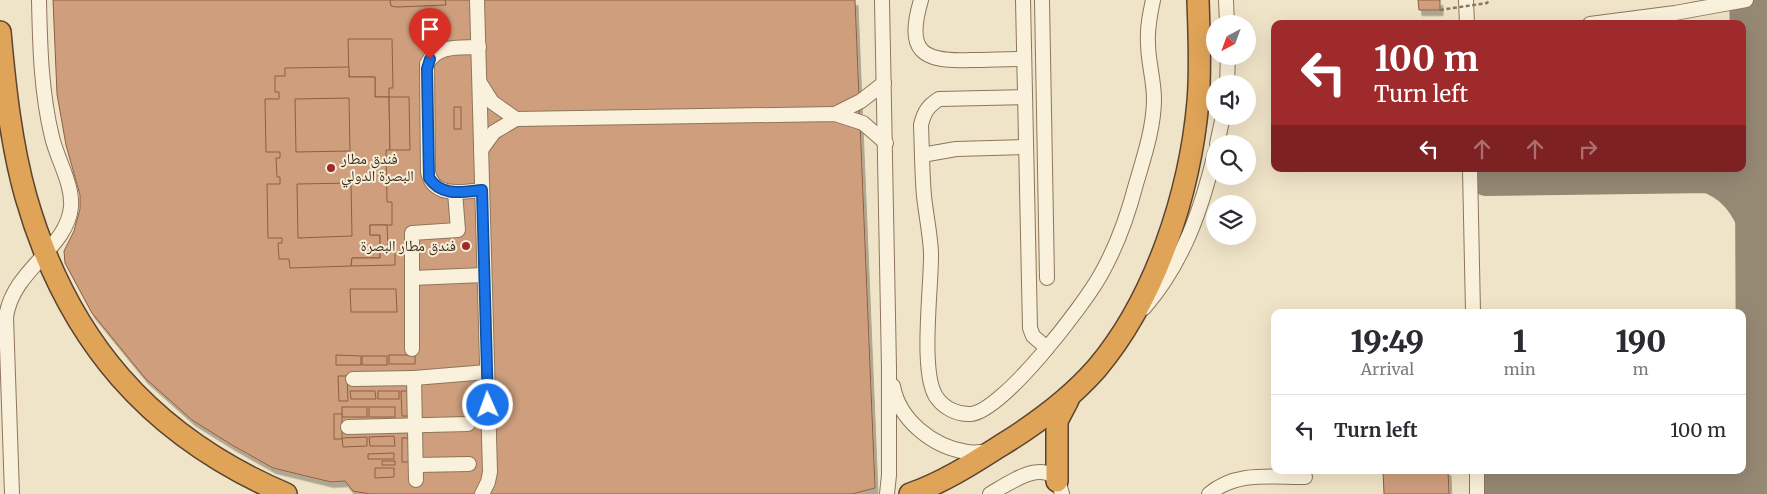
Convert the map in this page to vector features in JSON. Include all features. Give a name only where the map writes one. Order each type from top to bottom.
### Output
[{"type":"highway","points":[[1060,488],[1057,421],[1064,404],[1123,334],[1139,305],[1171,230],[1191,154],[1198,101],[1198,0]]},
{"type":"highway","points":[[0,32],[4,75],[26,195],[45,252],[80,323],[103,358],[130,389],[160,418],[204,452],[250,478],[286,494]]},
{"type":"highway","points":[[910,494],[943,479],[992,452],[1031,427],[1081,384]]},
{"type":"lane","points":[[12,494],[6,317],[8,303],[13,290],[62,231],[71,207],[70,194],[52,138],[45,99],[41,60],[39,0]]},
{"type":"lane","points":[[478,0],[490,472],[488,482],[482,494]]},
{"type":"lane","points":[[882,0],[889,368],[889,475],[887,494]]},
{"type":"lane","points":[[921,0],[917,14],[916,37],[920,48],[926,55],[943,61],[1024,59]]},
{"type":"lane","points":[[1023,0],[1030,328],[1034,336],[1047,348]]},
{"type":"lane","points":[[1042,0],[1047,278]]},
{"type":"lane","points":[[1025,97],[940,99],[930,104],[923,114],[922,155],[924,195],[931,252],[930,382],[936,396],[947,408],[959,412],[972,414],[985,409],[1047,348],[1064,329],[1100,277],[1115,246],[1136,185],[1153,113],[1153,85],[1148,44],[1153,0]]},
{"type":"lane","points":[[1226,0],[1227,15]]},
{"type":"lane","points":[[1466,0],[1467,20]]},
{"type":"lane","points":[[1621,20],[1675,13],[1746,0]]},
{"type":"lane","points":[[479,47],[442,50],[435,54],[427,64],[429,178],[438,188],[456,192],[482,190]]},
{"type":"lane","points":[[480,82],[492,102],[516,119]]},
{"type":"lane","points":[[835,114],[861,101],[884,83]]},
{"type":"lane","points":[[481,150],[494,132],[516,119],[835,114],[863,123],[886,143]]},
{"type":"lane","points":[[922,155],[956,149],[1026,147]]},
{"type":"lane","points":[[1470,172],[1473,309]]},
{"type":"lane","points":[[1123,334],[1156,294],[1182,255],[1207,185]]},
{"type":"lane","points":[[412,349],[412,233],[458,230],[456,192]]},
{"type":"lane","points":[[412,278],[484,275]]},
{"type":"lane","points":[[889,368],[894,392],[901,407],[922,432],[943,445],[967,452],[992,452]]},
{"type":"lane","points":[[353,379],[414,378],[487,372]]},
{"type":"lane","points":[[414,378],[416,480]]},
{"type":"lane","points":[[348,427],[468,424]]},
{"type":"lane","points":[[416,465],[469,464]]},
{"type":"lane","points":[[990,494],[1017,478],[1038,471],[1048,474],[1060,488]]},
{"type":"lane","points":[[1477,474],[1477,494]]},
{"type":"lane","points":[[1209,494],[1229,481],[1245,476],[1305,477]]},
{"type":"path","points":[[1440,10],[1487,3],[1489,0]]},
{"type":"building","name":"فندق مطار البصرة","points":[[53,0],[855,0],[875,488],[852,494],[370,494],[353,491],[345,481],[331,482],[273,468],[232,445],[192,420],[145,378],[92,313],[65,263],[64,251],[74,231],[80,209],[80,195],[66,145],[57,94]]},
{"type":"building","points":[[390,0],[445,0],[446,5],[397,7],[391,6]]},
{"type":"building","points":[[1418,0],[1440,0],[1440,10],[1419,10]]},
{"type":"building","points":[[348,39],[392,39],[393,88],[389,88],[389,97],[375,97],[375,77],[349,77]]},
{"type":"building","name":"فندق مطار البصرة الدولي","points":[[349,67],[349,77],[375,77],[375,97],[389,97],[390,150],[386,150],[387,202],[392,202],[392,225],[370,225],[370,235],[380,235],[380,258],[352,258],[351,266],[290,268],[289,259],[279,259],[278,243],[282,243],[282,238],[268,238],[267,184],[280,184],[280,177],[277,177],[276,158],[280,158],[280,152],[266,152],[265,99],[279,99],[279,92],[275,92],[275,76],[285,76],[285,68]],"holes":[[[349,98],[350,151],[296,152],[295,99]],[[351,183],[352,236],[298,238],[297,184]]]},
{"type":"building","points":[[389,97],[409,97],[410,150],[390,150]]},
{"type":"building","points":[[454,107],[461,107],[461,129],[454,129]]},
{"type":"building","points":[[370,225],[387,225],[388,250],[395,250],[395,265],[351,266],[352,258],[380,258],[380,235],[370,235]]},
{"type":"building","points":[[350,289],[396,289],[397,312],[351,312]]},
{"type":"building","points":[[336,355],[361,356],[361,365],[336,365]]},
{"type":"building","points":[[389,355],[415,355],[415,364],[389,364]]},
{"type":"building","points":[[362,356],[387,356],[387,365],[362,365]]},
{"type":"building","points":[[338,376],[347,376],[348,401],[339,401]]},
{"type":"building","points":[[350,391],[375,391],[376,399],[351,399]]},
{"type":"building","points":[[378,391],[399,391],[399,399],[378,399]]},
{"type":"building","points":[[401,391],[410,391],[410,416],[402,416]]},
{"type":"building","points":[[342,407],[367,407],[367,417],[342,417]]},
{"type":"building","points":[[369,407],[395,407],[395,417],[369,417]]},
{"type":"building","points":[[334,414],[342,414],[342,439],[334,439]]},
{"type":"building","points":[[394,436],[395,446],[370,446],[369,437]]},
{"type":"building","points":[[367,437],[367,446],[343,447],[342,438]]},
{"type":"building","points":[[402,438],[411,438],[411,462],[402,462]]},
{"type":"building","points":[[394,453],[394,459],[368,459],[368,454]]},
{"type":"building","points":[[382,461],[395,461],[395,465],[382,465]]},
{"type":"building","points":[[375,468],[394,468],[394,477],[375,478]]},
{"type":"building","points":[[1383,474],[1448,474],[1449,494],[1384,494]]},
{"type":"taxiway","points":[[1748,0],[1754,185],[1755,397],[1758,494]]},
{"type":"taxiway","points":[[1487,177],[1709,174],[1736,191],[1746,203],[1754,218]]},
{"type":"taxiway","points":[[1493,479],[1701,477],[1718,480],[1738,494]]},
{"type":"place","name":"فندق مطار البصرة الدولي","points":[[331,168]]},
{"type":"place","name":"فندق مطار البصرة","points":[[466,246]]},
{"type":"route","points":[[430,59],[427,64],[429,178],[438,188],[450,193],[482,190],[488,405]]}]
